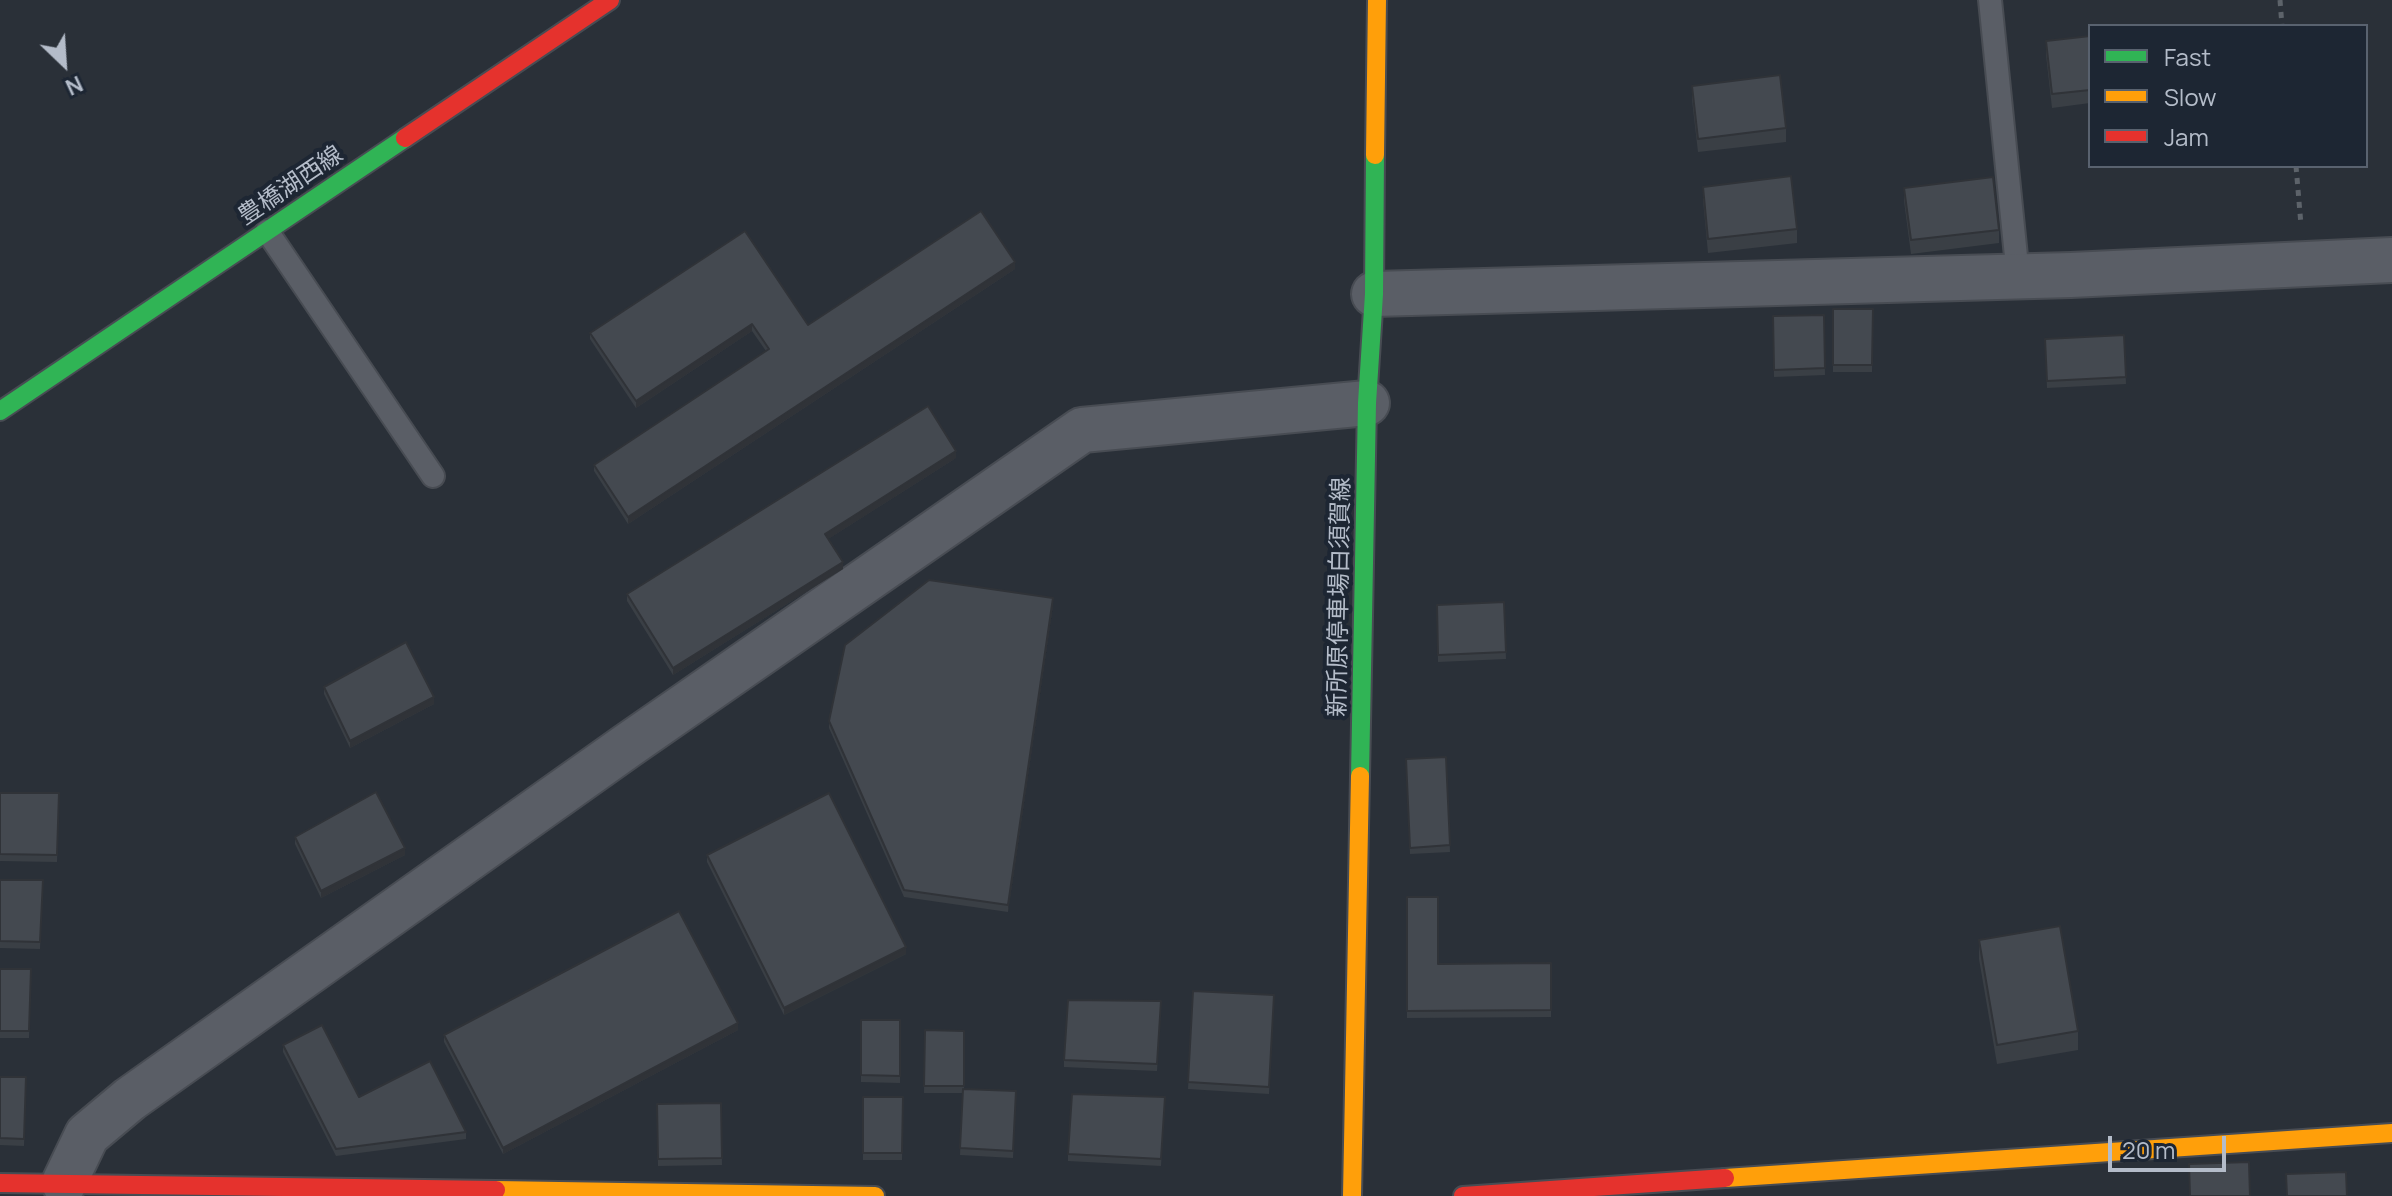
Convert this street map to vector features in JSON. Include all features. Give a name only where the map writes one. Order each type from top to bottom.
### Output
[{"type":"main road","name":"豊橋湖西線","points":[[0,411],[610,0]]},
{"type":"main road","name":"新所原停車場白須賀線","points":[[1352,1196],[1367,403],[1374,294],[1377,0]]},
{"type":"main road","points":[[1463,1196],[2392,1133]]},
{"type":"main road","points":[[0,1183],[875,1196]]},
{"type":"street","points":[[1374,294],[2018,276],[2392,260]]},
{"type":"street","points":[[64,1183],[87,1135],[130,1099],[627,746],[1082,430],[1367,403]]},
{"type":"lane","points":[[1990,0],[2018,276]]},
{"type":"lane","points":[[267,231],[433,476]]},
{"type":"path","points":[[2280,0],[2282,24]]},
{"type":"path","points":[[2296,168],[2305,264]]},
{"type":"building","points":[[2088,36],[2088,90],[2052,94],[2046,41]]},
{"type":"building","points":[[1780,75],[1786,128],[1698,139],[1692,86]]},
{"type":"building","points":[[1791,176],[1797,229],[1708,239],[1703,187]]},
{"type":"building","points":[[1993,177],[1999,230],[1911,240],[1904,188]]},
{"type":"building","points":[[981,211],[1015,262],[628,517],[594,465],[769,349],[752,324],[636,401],[590,333],[745,231],[808,325]]},
{"type":"building","points":[[1833,309],[1873,309],[1872,365],[1833,365]]},
{"type":"building","points":[[1824,315],[1825,368],[1774,370],[1773,316]]},
{"type":"building","points":[[2124,335],[2126,377],[2047,381],[2045,339]]},
{"type":"building","points":[[928,406],[956,451],[825,534],[843,562],[673,668],[627,594]]},
{"type":"building","points":[[929,580],[1053,598],[1008,905],[904,890],[829,721],[845,645]]},
{"type":"building","points":[[1504,602],[1506,652],[1438,655],[1437,605]]},
{"type":"building","points":[[406,642],[434,697],[350,741],[324,687]]},
{"type":"building","points":[[1446,757],[1450,845],[1410,848],[1406,759]]},
{"type":"building","points":[[376,792],[405,848],[321,891],[295,837]]},
{"type":"building","points":[[0,793],[59,793],[57,855],[0,854]]},
{"type":"building","points":[[829,793],[906,947],[784,1008],[707,855]]},
{"type":"building","points":[[0,880],[43,880],[40,942],[0,941]]},
{"type":"building","points":[[1407,897],[1438,897],[1438,964],[1551,963],[1551,1010],[1407,1011]]},
{"type":"building","points":[[679,911],[738,1023],[503,1148],[444,1035]]},
{"type":"building","points":[[2060,926],[2078,1031],[1997,1045],[1979,940]]},
{"type":"building","points":[[0,969],[31,969],[29,1031],[0,1031]]},
{"type":"building","points":[[1193,991],[1274,995],[1269,1087],[1188,1082]]},
{"type":"building","points":[[1068,1000],[1161,1001],[1157,1064],[1064,1060]]},
{"type":"building","points":[[861,1020],[900,1020],[900,1076],[861,1075]]},
{"type":"building","points":[[322,1025],[359,1097],[430,1061],[466,1132],[336,1149],[283,1045]]},
{"type":"building","points":[[925,1030],[964,1031],[964,1086],[924,1086]]},
{"type":"building","points":[[0,1077],[26,1077],[24,1139],[0,1138]]},
{"type":"building","points":[[963,1089],[1016,1091],[1013,1151],[960,1148]]},
{"type":"building","points":[[1072,1094],[1165,1097],[1161,1159],[1068,1154]]},
{"type":"building","points":[[863,1097],[903,1097],[902,1153],[863,1153]]},
{"type":"building","points":[[721,1103],[722,1158],[658,1159],[657,1104]]},
{"type":"building","points":[[2249,1162],[2250,1196],[2190,1196],[2189,1164]]},
{"type":"building","points":[[2346,1172],[2347,1196],[2287,1196],[2286,1174]]},
{"type":"traffic: fast","points":[[0,411],[405,138]]},
{"type":"traffic: fast","points":[[1360,776],[1375,155]]},
{"type":"traffic: slow","points":[[1375,155],[1377,0]]},
{"type":"traffic: slow","points":[[1352,1196],[1360,776]]},
{"type":"traffic: slow","points":[[1725,1178],[2392,1133]]},
{"type":"traffic: slow","points":[[496,1190],[875,1196]]},
{"type":"traffic: jam","points":[[405,138],[610,0]]},
{"type":"traffic: jam","points":[[1463,1196],[1725,1178]]},
{"type":"traffic: jam","points":[[0,1183],[496,1190]]}]
